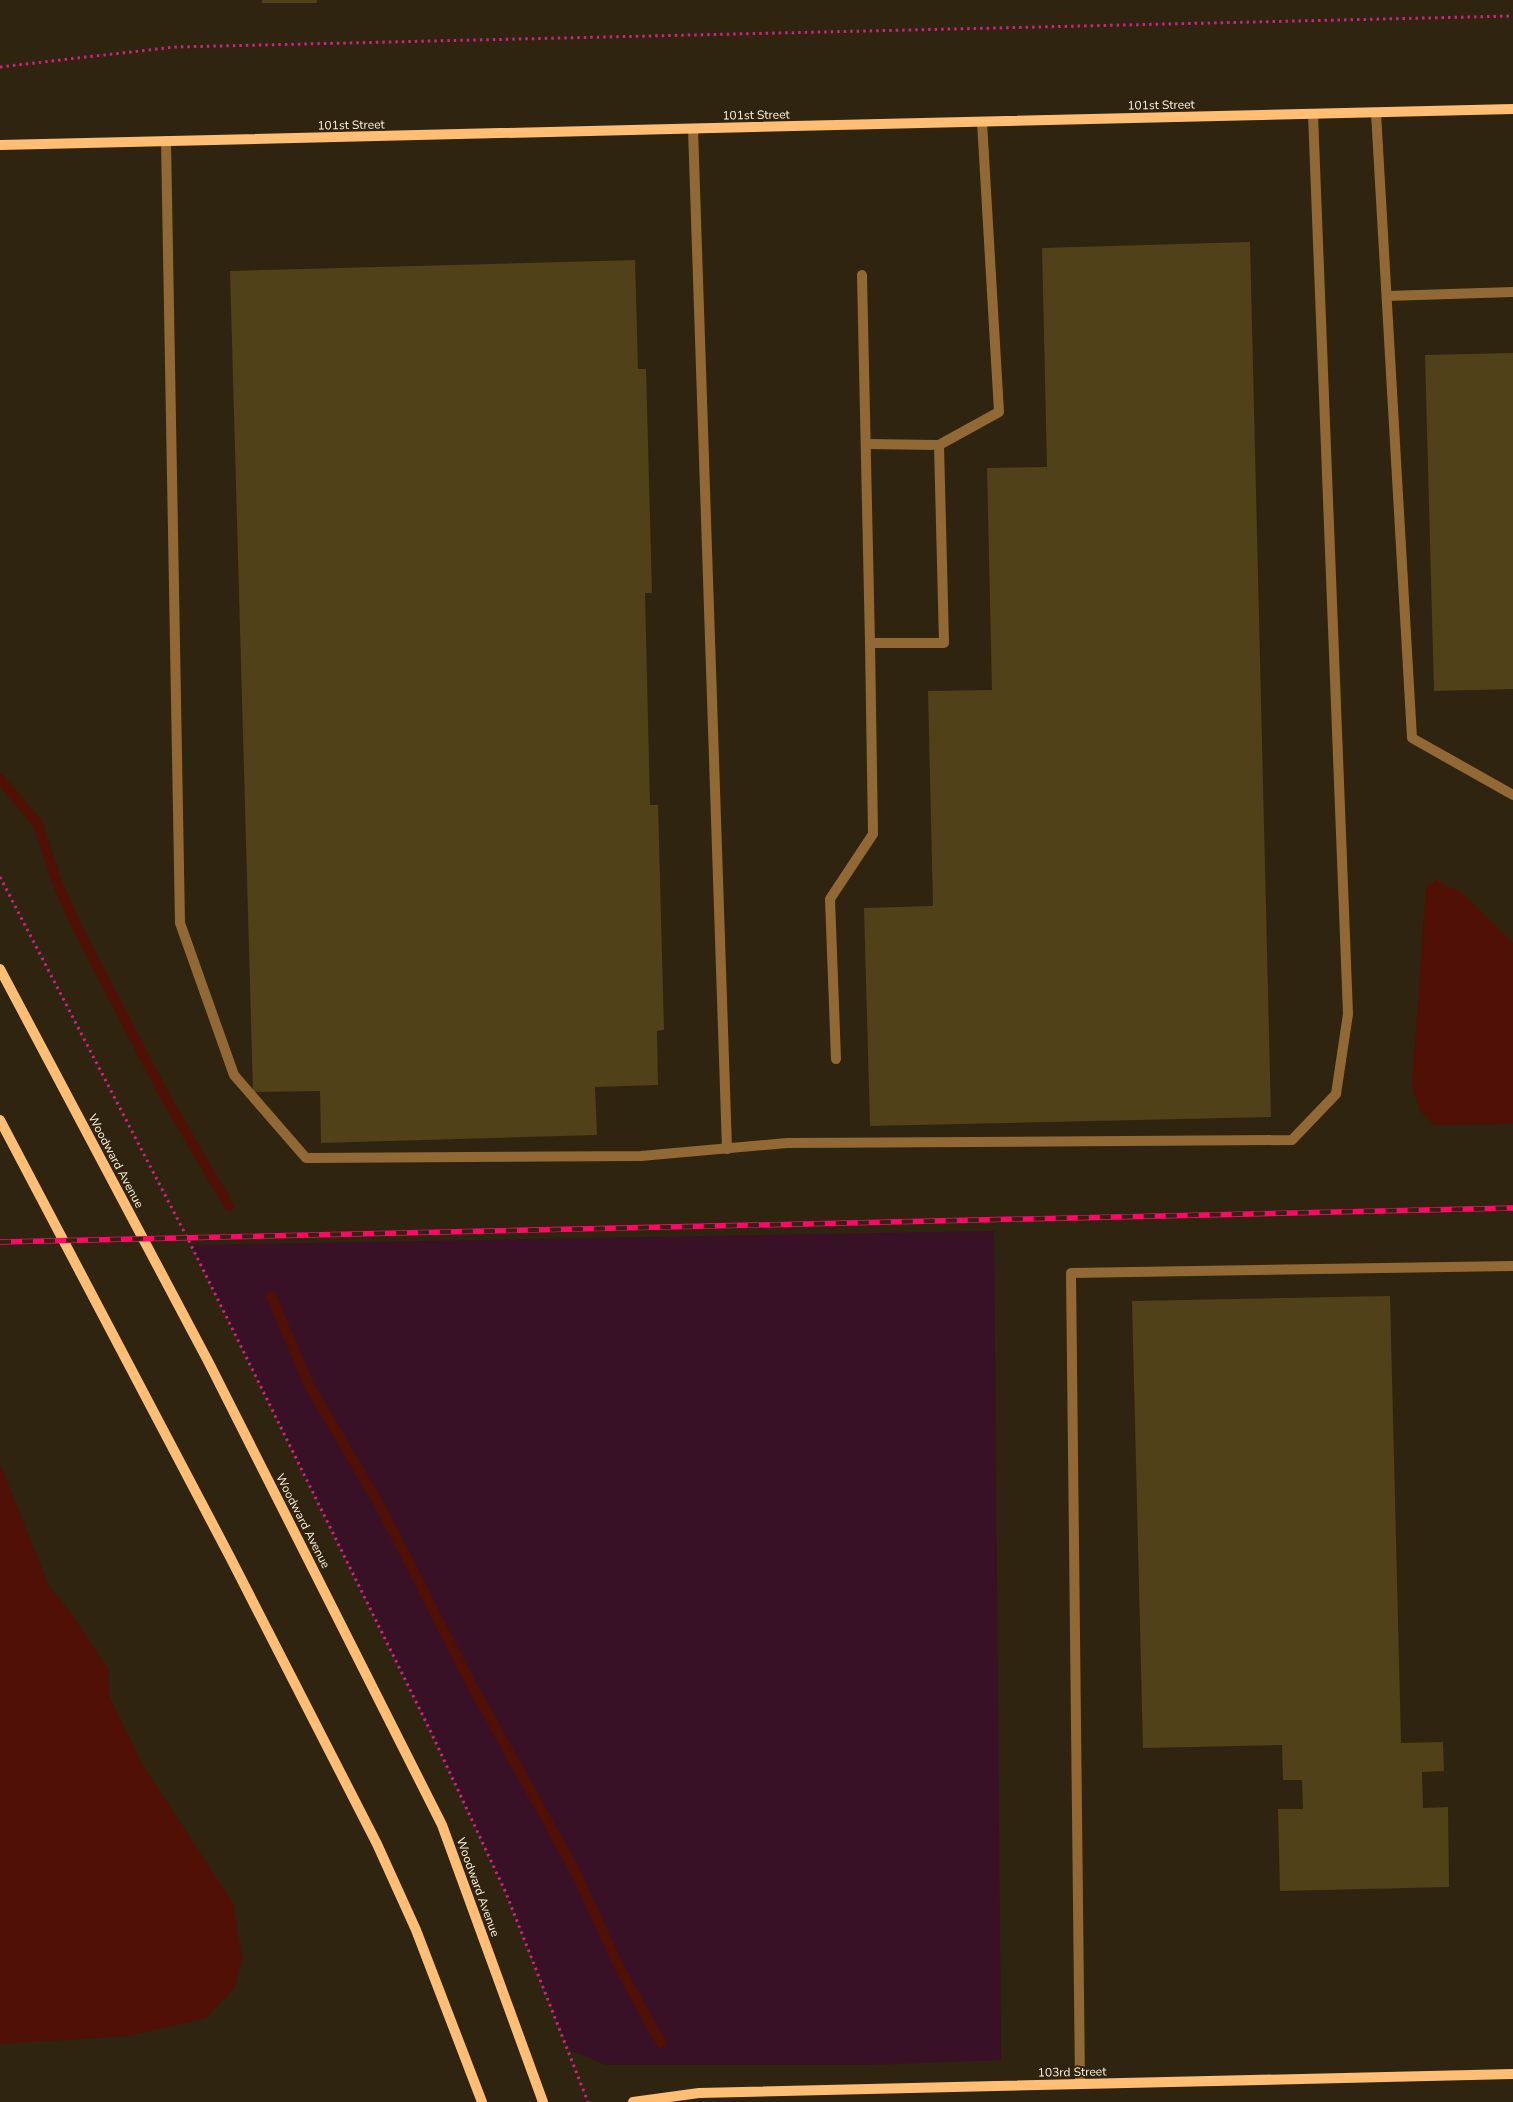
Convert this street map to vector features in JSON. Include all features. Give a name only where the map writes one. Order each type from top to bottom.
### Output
[{"type":"street","name":"101st Street","points":[[0,145],[1513,110]]},
{"type":"street","name":"Woodward Avenue","points":[[0,969],[209,1363],[442,1825],[543,2102]]},
{"type":"street","points":[[0,1120],[230,1557],[377,1844],[416,1930],[482,2102]]},
{"type":"street","name":"103rd Street","points":[[633,2102],[699,2093],[1513,2074]]},
{"type":"lane","points":[[1376,113],[1412,738],[1513,795]]},
{"type":"lane","points":[[166,141],[180,923],[234,1075],[306,1158],[641,1156],[787,1144],[1292,1140],[1336,1094],[1348,1014],[1314,114]]},
{"type":"lane","points":[[866,444],[939,446],[999,412],[982,122]]},
{"type":"lane","points":[[693,129],[728,1149]]},
{"type":"lane","points":[[836,1059],[830,899],[873,834],[862,275]]},
{"type":"lane","points":[[1386,296],[1513,292]]},
{"type":"lane","points":[[870,643],[944,643],[939,446]]},
{"type":"lane","points":[[1080,2084],[1071,1273],[1513,1266]]},
{"type":"path","points":[[0,68],[174,47],[1513,16]]},
{"type":"path","points":[[0,877],[191,1245],[429,1728],[506,1893],[588,2102]]},
{"type":"shaded area","points":[[1436,880],[1462,893],[1513,943],[1513,1124],[1434,1125],[1420,1111],[1412,1086],[1426,888]]},
{"type":"shaded area","points":[[994,1231],[1001,2060],[870,2065],[606,2065],[568,2049],[506,1893],[429,1728],[191,1245]]},
{"type":"shaded area","points":[[0,1464],[49,1586],[74,1617],[108,1669],[110,1698],[144,1767],[233,1903],[242,1958],[235,1988],[206,2018],[128,2036],[0,2044]]},
{"type":"building","points":[[262,0],[317,0],[317,3],[262,3]]},
{"type":"building","points":[[1250,242],[1271,1117],[870,1126],[864,908],[933,906],[928,691],[992,690],[987,468],[1047,467],[1042,248]]},
{"type":"building","points":[[635,260],[638,369],[646,369],[652,593],[645,593],[650,805],[658,805],[664,1030],[657,1031],[658,1085],[595,1087],[597,1135],[321,1143],[320,1091],[253,1092],[230,271]]},
{"type":"building","points":[[1513,353],[1513,689],[1434,691],[1425,355]]},
{"type":"building","points":[[1390,1296],[1401,1743],[1443,1742],[1444,1771],[1422,1772],[1423,1808],[1448,1807],[1449,1887],[1280,1891],[1278,1809],[1303,1809],[1302,1780],[1283,1780],[1282,1745],[1143,1748],[1132,1301]]},
{"type":"waterway","points":[[0,779],[38,824],[56,880],[78,929],[164,1095],[229,1206]]},
{"type":"waterway","points":[[271,1296],[310,1387],[380,1506],[469,1680],[575,1871],[620,1969],[661,2043]]},
{"type":"railway","points":[[0,1242],[1513,1208]]}]
